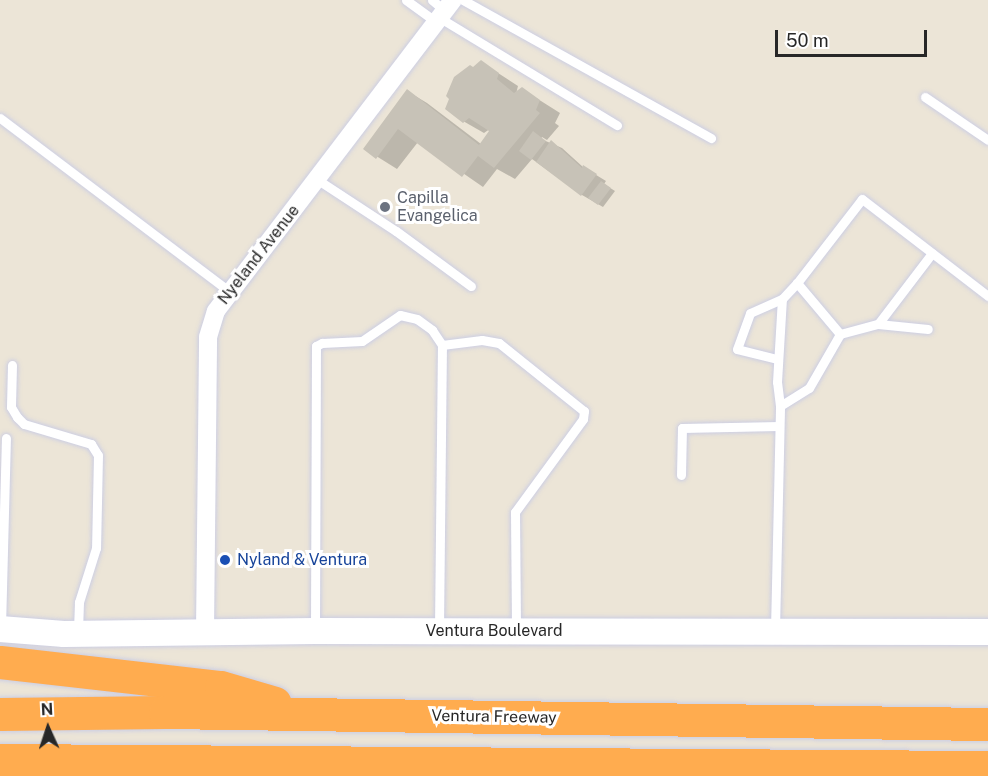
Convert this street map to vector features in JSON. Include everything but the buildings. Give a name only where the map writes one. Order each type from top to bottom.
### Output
[{"type":"highway","points":[[0,662],[221,687],[314,714]]},
{"type":"highway","name":"Ventura Freeway","points":[[0,714],[165,712],[988,724]]},
{"type":"highway","points":[[0,760],[988,767]]},
{"type":"highway","points":[[490,776],[522,765]]},
{"type":"street","name":"Nyeland Avenue","points":[[205,632],[208,337],[216,311],[318,180],[441,10]]},
{"type":"street","name":"Ventura Boulevard","points":[[0,629],[78,633],[988,632]]},
{"type":"lane","points":[[406,0],[441,10],[617,125]]},
{"type":"lane","points":[[463,0],[711,138]]},
{"type":"lane","points":[[925,97],[988,140]]},
{"type":"lane","points":[[0,118],[230,292]]},
{"type":"lane","points":[[318,180],[396,231],[471,286]]},
{"type":"lane","points":[[777,359],[737,350],[750,314],[782,299],[862,199],[988,296]]},
{"type":"lane","points":[[878,324],[932,253]]},
{"type":"lane","points":[[797,283],[840,334]]},
{"type":"lane","points":[[775,631],[780,406],[777,359],[782,299]]},
{"type":"lane","points":[[315,631],[316,346],[322,343],[362,341],[400,315],[417,319],[432,330],[442,345],[439,631]]},
{"type":"lane","points":[[780,406],[809,388],[840,334],[878,324],[928,329]]},
{"type":"lane","points":[[442,345],[482,340],[499,343],[584,411],[583,419],[514,512],[516,631]]},
{"type":"lane","points":[[12,365],[11,407],[17,417],[24,424],[92,444],[98,455],[97,539],[79,602],[78,633]]},
{"type":"lane","points":[[681,475],[682,428],[779,426]]},
{"type":"lane","points":[[0,629],[6,438]]},
{"type":"place","name":"Capilla Evangelica","points":[[385,207]]},
{"type":"place","name":"Nyland & Ventura","points":[[225,560]]}]
